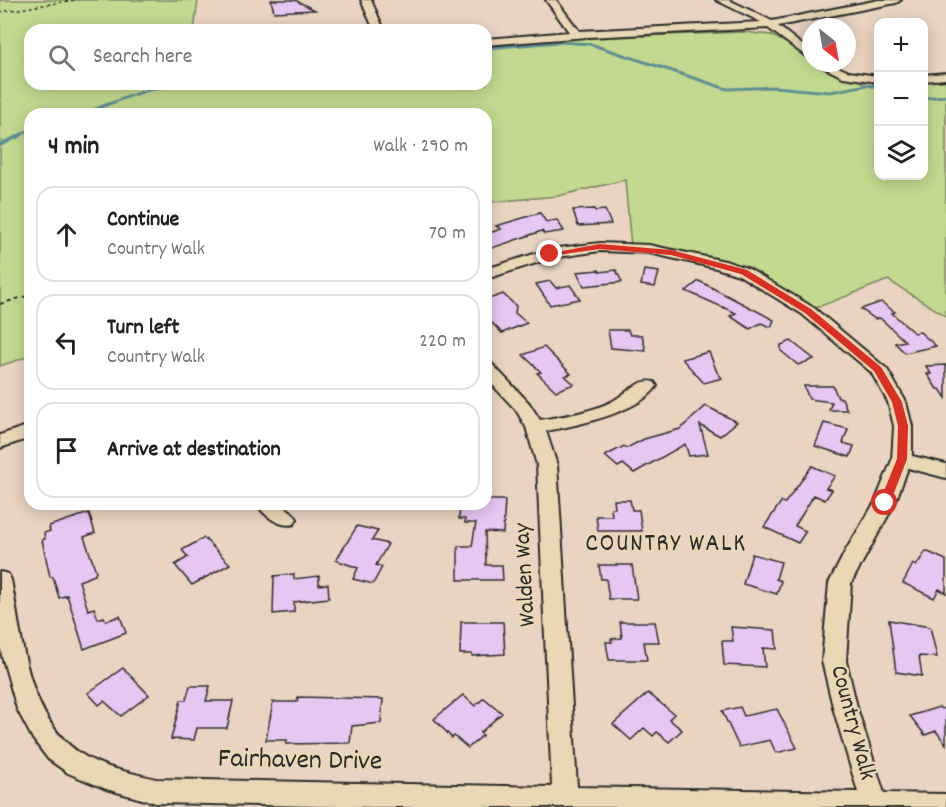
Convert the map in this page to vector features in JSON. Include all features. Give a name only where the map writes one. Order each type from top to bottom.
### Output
[{"type":"street","points":[[366,0],[376,24]]},
{"type":"street","points":[[551,0],[576,34]]},
{"type":"street","points":[[721,0],[770,25],[802,50]]},
{"type":"street","points":[[492,41],[576,34],[770,25],[815,14],[896,0]]},
{"type":"street","points":[[840,72],[874,79]]},
{"type":"street","points":[[928,78],[946,76]]},
{"type":"street","name":"Country Walk","points":[[492,272],[550,254],[600,247],[671,252],[744,272],[808,311],[878,369],[897,402],[903,426],[902,459],[885,503],[853,556],[840,583],[834,661],[846,711],[875,806],[733,805]]},
{"type":"street","name":"Walden Way","points":[[492,374],[523,406],[535,427],[547,465],[565,798]]},
{"type":"street","points":[[535,427],[570,421],[618,406],[648,386]]},
{"type":"street","points":[[0,442],[24,433]]},
{"type":"street","points":[[902,459],[946,471]]},
{"type":"street","points":[[275,510],[287,519]]},
{"type":"street","name":"Fairhaven Drive","points":[[0,580],[23,694],[36,723],[53,746],[75,764],[107,778],[156,790],[565,798],[733,805]]},
{"type":"street","points":[[875,806],[946,806]]},
{"type":"path","points":[[0,12],[75,0]]},
{"type":"path","points":[[0,304],[24,297]]},
{"type":"green space","points":[[0,0],[198,0],[195,24],[24,24],[24,90],[492,90],[492,45],[564,39],[743,32],[771,35],[802,51],[802,72],[842,72],[867,85],[874,84],[874,180],[928,180],[928,81],[946,79],[946,316],[888,280],[808,311],[744,272],[631,247],[625,180],[558,196],[492,202],[492,108],[24,108],[24,358],[0,366]]},
{"type":"building","points":[[271,0],[295,0],[315,10],[274,12]]},
{"type":"building","points":[[594,209],[595,211],[605,210],[611,224],[578,226],[573,210]]},
{"type":"building","points":[[540,213],[546,222],[557,220],[564,231],[544,234],[542,231],[492,248],[492,232],[501,229],[496,226]]},
{"type":"building","points":[[599,270],[600,272],[616,270],[622,282],[584,286],[577,272]]},
{"type":"building","points":[[644,270],[659,272],[655,287],[641,285]]},
{"type":"building","points":[[550,281],[556,288],[570,285],[580,299],[550,305],[536,284]]},
{"type":"building","points":[[699,281],[774,320],[771,327],[761,323],[750,329],[730,316],[736,313],[686,291]]},
{"type":"building","points":[[503,294],[516,306],[515,313],[527,323],[502,333],[492,323],[492,298]]},
{"type":"building","points":[[881,302],[895,312],[892,313],[914,333],[920,332],[936,346],[905,353],[895,343],[905,341],[880,318],[875,319],[861,309]]},
{"type":"building","points":[[608,330],[628,330],[630,335],[642,335],[646,351],[611,348]]},
{"type":"building","points":[[791,341],[814,359],[798,365],[781,351],[781,345]]},
{"type":"building","points":[[544,347],[571,374],[565,376],[574,384],[556,391],[537,373],[541,372],[523,355]]},
{"type":"building","points":[[709,352],[722,378],[704,383],[682,359]]},
{"type":"building","points":[[946,365],[946,398],[927,374],[931,374],[926,366]]},
{"type":"building","points":[[804,386],[833,386],[847,410],[829,410],[832,402],[809,399]]},
{"type":"building","points":[[706,406],[737,422],[720,436],[700,425],[708,454],[689,456],[685,444],[634,473],[623,464],[618,467],[605,456],[624,446],[627,448],[644,439],[680,429]]},
{"type":"building","points":[[824,423],[848,429],[843,443],[854,446],[850,457],[815,446]]},
{"type":"building","points":[[812,466],[835,476],[826,488],[832,490],[825,500],[814,495],[795,526],[806,531],[798,543],[764,527],[781,502],[785,503]]},
{"type":"building","points":[[492,500],[505,500],[503,533],[485,532],[486,565],[502,565],[503,580],[458,580],[458,546],[472,546],[476,523],[465,523],[465,519],[459,519],[460,510],[492,510]]},
{"type":"building","points":[[614,500],[630,500],[632,510],[639,510],[642,531],[598,531],[596,516],[612,516],[611,508],[615,508]]},
{"type":"building","points":[[89,513],[95,533],[84,537],[96,571],[95,575],[79,581],[88,610],[94,608],[98,619],[104,617],[106,621],[120,616],[126,633],[84,649],[67,595],[59,598],[53,577],[50,577],[42,540],[45,539],[44,533],[50,531],[49,526]]},
{"type":"building","points":[[357,526],[378,531],[372,540],[388,544],[376,565],[382,567],[373,584],[353,579],[358,568],[336,560]]},
{"type":"building","points":[[204,538],[230,564],[192,585],[175,565],[188,557],[182,550]]},
{"type":"building","points":[[926,551],[946,560],[946,593],[939,589],[934,598],[903,583],[913,564],[916,566]]},
{"type":"building","points":[[752,554],[781,562],[776,579],[781,581],[777,594],[743,584]]},
{"type":"building","points":[[599,565],[632,565],[637,599],[609,599],[606,579],[601,579]]},
{"type":"building","points":[[294,574],[294,579],[319,576],[319,585],[328,584],[329,598],[294,602],[294,612],[273,614],[274,576]]},
{"type":"building","points":[[889,620],[930,627],[937,657],[919,656],[922,676],[896,672]]},
{"type":"building","points":[[461,622],[503,622],[505,654],[472,656],[472,654],[460,654]]},
{"type":"building","points":[[620,622],[655,622],[659,642],[644,642],[647,660],[609,660],[606,642],[622,638]]},
{"type":"building","points":[[731,627],[775,630],[777,649],[763,648],[765,667],[724,665],[722,641],[733,641]]},
{"type":"building","points":[[123,668],[149,695],[121,716],[104,701],[99,705],[88,693]]},
{"type":"building","points":[[190,686],[210,686],[206,701],[233,701],[227,728],[197,728],[194,740],[171,739],[181,700],[186,700]]},
{"type":"building","points":[[648,693],[674,714],[669,719],[682,730],[669,742],[657,732],[653,736],[644,728],[631,740],[613,724]]},
{"type":"building","points":[[463,695],[475,706],[484,698],[502,713],[480,733],[483,735],[468,748],[454,736],[452,738],[434,719]]},
{"type":"building","points":[[298,697],[383,699],[381,723],[352,726],[350,743],[286,744],[287,740],[266,740],[273,702],[297,702]]},
{"type":"building","points":[[740,707],[744,716],[777,709],[797,748],[776,753],[770,740],[739,747],[722,711]]},
{"type":"building","points":[[939,707],[946,708],[946,744],[936,731],[925,735],[910,716]]},
{"type":"waterway","points":[[492,48],[560,42],[590,44],[727,89],[774,87],[830,92],[867,85],[874,86]]},
{"type":"waterway","points":[[98,108],[150,90]]},
{"type":"waterway","points":[[928,98],[946,96]]},
{"type":"waterway","points":[[18,136],[24,133]]},
{"type":"waterway","points":[[0,145],[21,135]]},
{"type":"district","name":"COUNTRY WALK","points":[[666,544]]},
{"type":"route","points":[[550,254],[600,247],[671,252],[744,272],[808,311],[878,369],[890,386],[897,402],[903,426],[902,459],[901,467],[885,503]]}]
